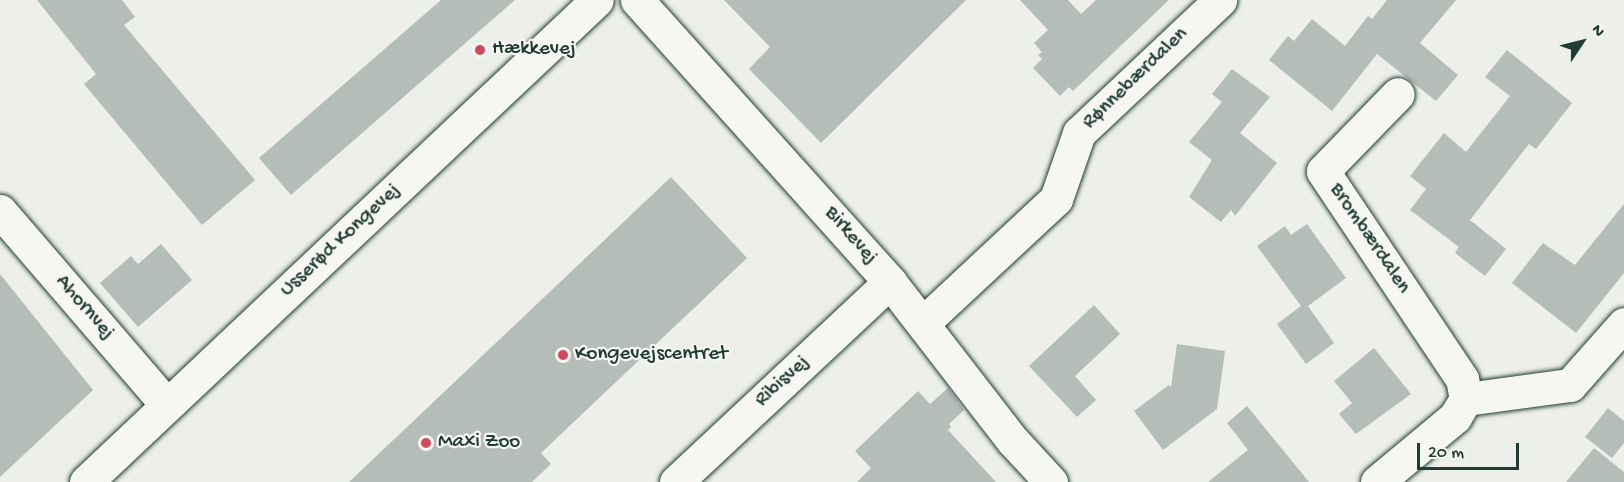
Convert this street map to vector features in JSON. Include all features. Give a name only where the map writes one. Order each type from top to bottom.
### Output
[{"type":"street","name":"Usserød Kongevej","points":[[86,482],[597,0]]},
{"type":"street","name":"Birkevej","points":[[637,0],[890,282],[1013,441],[1051,482]]},
{"type":"street","name":"Rønnebærdalen","points":[[923,323],[1056,199],[1080,133],[1220,0]]},
{"type":"street","name":"Brombærdalen","points":[[1398,94],[1323,171],[1462,380],[1466,399]]},
{"type":"street","name":"Ahornvej","points":[[0,211],[167,405]]},
{"type":"street","name":"Ribisvej","points":[[676,482],[890,282]]},
{"type":"street","points":[[1377,482],[1455,417],[1466,399],[1570,385],[1624,324]]},
{"type":"building","points":[[37,0],[122,0],[135,17],[124,25],[255,180],[202,225],[84,84],[96,74]]},
{"type":"building","points":[[441,0],[515,0],[291,195],[259,158]]},
{"type":"building","points":[[724,0],[966,0],[821,143],[749,69],[770,47]]},
{"type":"building","points":[[1020,0],[1068,0],[1081,14],[1096,0],[1169,0],[1073,91],[1069,87],[1060,96],[1033,68],[1042,59],[1038,55],[1042,52],[1034,43],[1048,30]]},
{"type":"building","points":[[1387,0],[1456,0],[1420,43],[1458,75],[1436,101],[1377,54],[1332,111],[1269,60],[1288,36],[1294,41],[1312,19],[1345,46],[1368,16],[1372,19]]},
{"type":"building","points":[[1507,50],[1572,103],[1536,149],[1529,144],[1470,220],[1506,249],[1485,276],[1455,253],[1459,247],[1410,210],[1426,189],[1410,176],[1444,133],[1466,152],[1510,96],[1485,77]]},
{"type":"building","points":[[1232,69],[1270,97],[1240,133],[1277,163],[1235,216],[1231,210],[1221,222],[1189,197],[1212,160],[1189,142],[1222,102],[1212,94]]},
{"type":"building","name":"Kongevejscentret","points":[[671,177],[747,258],[541,453],[551,464],[532,482],[349,482]]},
{"type":"building","points":[[1624,204],[1624,273],[1576,333],[1512,283],[1543,243],[1575,265]]},
{"type":"building","points":[[1307,224],[1346,278],[1308,306],[1334,343],[1306,364],[1277,324],[1301,306],[1257,246],[1285,226],[1291,235]]},
{"type":"building","points":[[161,244],[192,280],[138,327],[100,283],[131,256],[138,264]]},
{"type":"building","points":[[0,274],[93,390],[0,477]]},
{"type":"building","points":[[1094,305],[1120,334],[1075,376],[1096,400],[1077,417],[1029,366]]},
{"type":"building","points":[[1177,344],[1225,351],[1217,409],[1163,450],[1134,411],[1169,385],[1171,387]]},
{"type":"building","points":[[1374,348],[1411,394],[1356,434],[1339,414],[1352,403],[1334,381]]},
{"type":"building","points":[[948,388],[964,410],[949,424],[951,427],[948,430],[996,482],[857,482],[871,468],[855,451],[918,391],[930,404]]},
{"type":"building","points":[[1247,406],[1309,482],[1208,482],[1248,450],[1227,423]]},
{"type":"building","points":[[1608,408],[1624,421],[1624,443],[1612,458],[1585,437]]},
{"type":"building","points":[[1594,448],[1624,472],[1624,482],[1566,482]]},
{"type":"place","name":"Hækkevej","points":[[480,50]]},
{"type":"place","name":"Kongevejscentret","points":[[563,355]]},
{"type":"place","name":"Maxi Zoo","points":[[426,443]]}]
